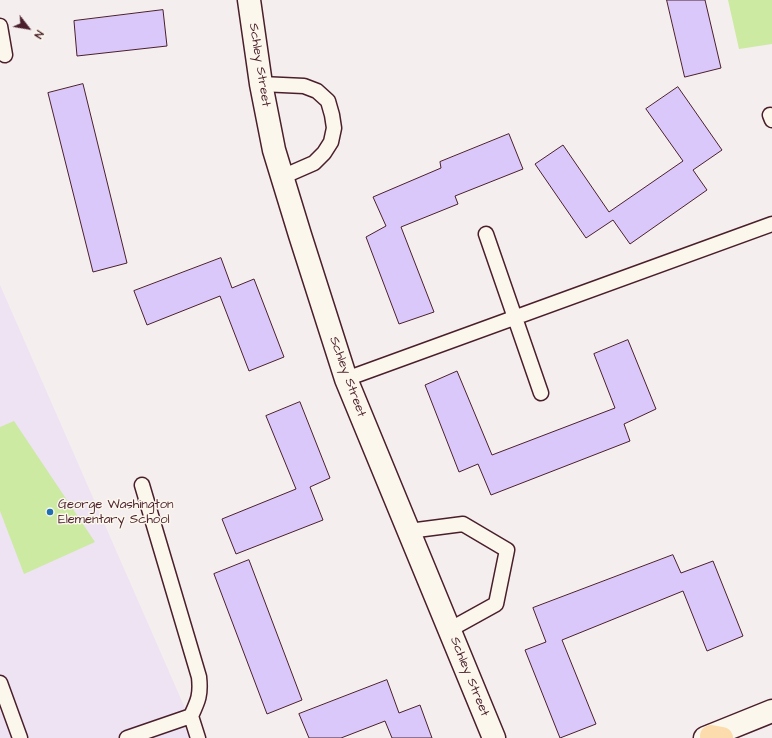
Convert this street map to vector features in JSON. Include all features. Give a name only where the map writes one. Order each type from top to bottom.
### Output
[{"type":"street","name":"Schley Street","points":[[249,0],[261,84],[274,150],[346,379],[494,738]]},
{"type":"street","points":[[712,737],[772,711]]},
{"type":"lane","points":[[0,26],[5,55]]},
{"type":"lane","points":[[261,84],[304,86],[317,91],[328,101],[332,115],[334,128],[331,142],[324,153],[314,163],[282,177]]},
{"type":"lane","points":[[346,379],[772,224]]},
{"type":"lane","points":[[486,234],[541,393]]},
{"type":"lane","points":[[128,738],[191,716],[198,702],[201,690],[199,677],[142,486]]},
{"type":"lane","points":[[408,530],[463,524],[507,550],[496,604],[449,630]]},
{"type":"lane","points":[[0,683],[20,738]]},
{"type":"lane","points":[[191,716],[198,738]]},
{"type":"shaded area","name":"George Washington Elementary School","points":[[0,285],[198,738],[0,738]]},
{"type":"green space","points":[[728,0],[772,0],[772,44],[739,49]]},
{"type":"green space","points":[[14,421],[95,542],[24,574],[0,511],[0,427]]},
{"type":"building","points":[[667,0],[705,0],[721,68],[685,77]]},
{"type":"building","points":[[163,10],[167,46],[77,56],[74,21]]},
{"type":"building","points":[[83,84],[127,263],[93,272],[48,93]]},
{"type":"building","points":[[678,87],[722,150],[693,170],[707,190],[630,244],[613,220],[586,238],[535,164],[563,145],[609,212],[683,161],[646,109]]},
{"type":"building","points":[[509,134],[523,169],[455,196],[458,204],[401,227],[434,312],[399,324],[366,237],[386,226],[373,197],[441,168],[440,162]]},
{"type":"building","points":[[221,258],[232,288],[254,279],[284,357],[249,371],[220,296],[147,325],[134,291]]},
{"type":"building","points":[[628,340],[656,409],[624,424],[630,441],[491,495],[478,464],[459,472],[425,385],[457,371],[492,455],[615,408],[594,354]]},
{"type":"building","points":[[300,402],[330,478],[310,487],[323,520],[236,554],[222,519],[296,489],[266,416]]},
{"type":"building","points":[[673,555],[681,573],[713,561],[743,636],[707,651],[683,591],[562,640],[596,724],[560,738],[525,650],[546,642],[533,608]]},
{"type":"building","points":[[249,560],[302,700],[267,714],[214,574]]},
{"type":"building","points":[[387,680],[399,713],[420,705],[432,738],[392,738],[385,721],[341,738],[309,738],[299,714]]},
{"type":"place","name":"George Washington Elementary School","points":[[50,512]]}]
